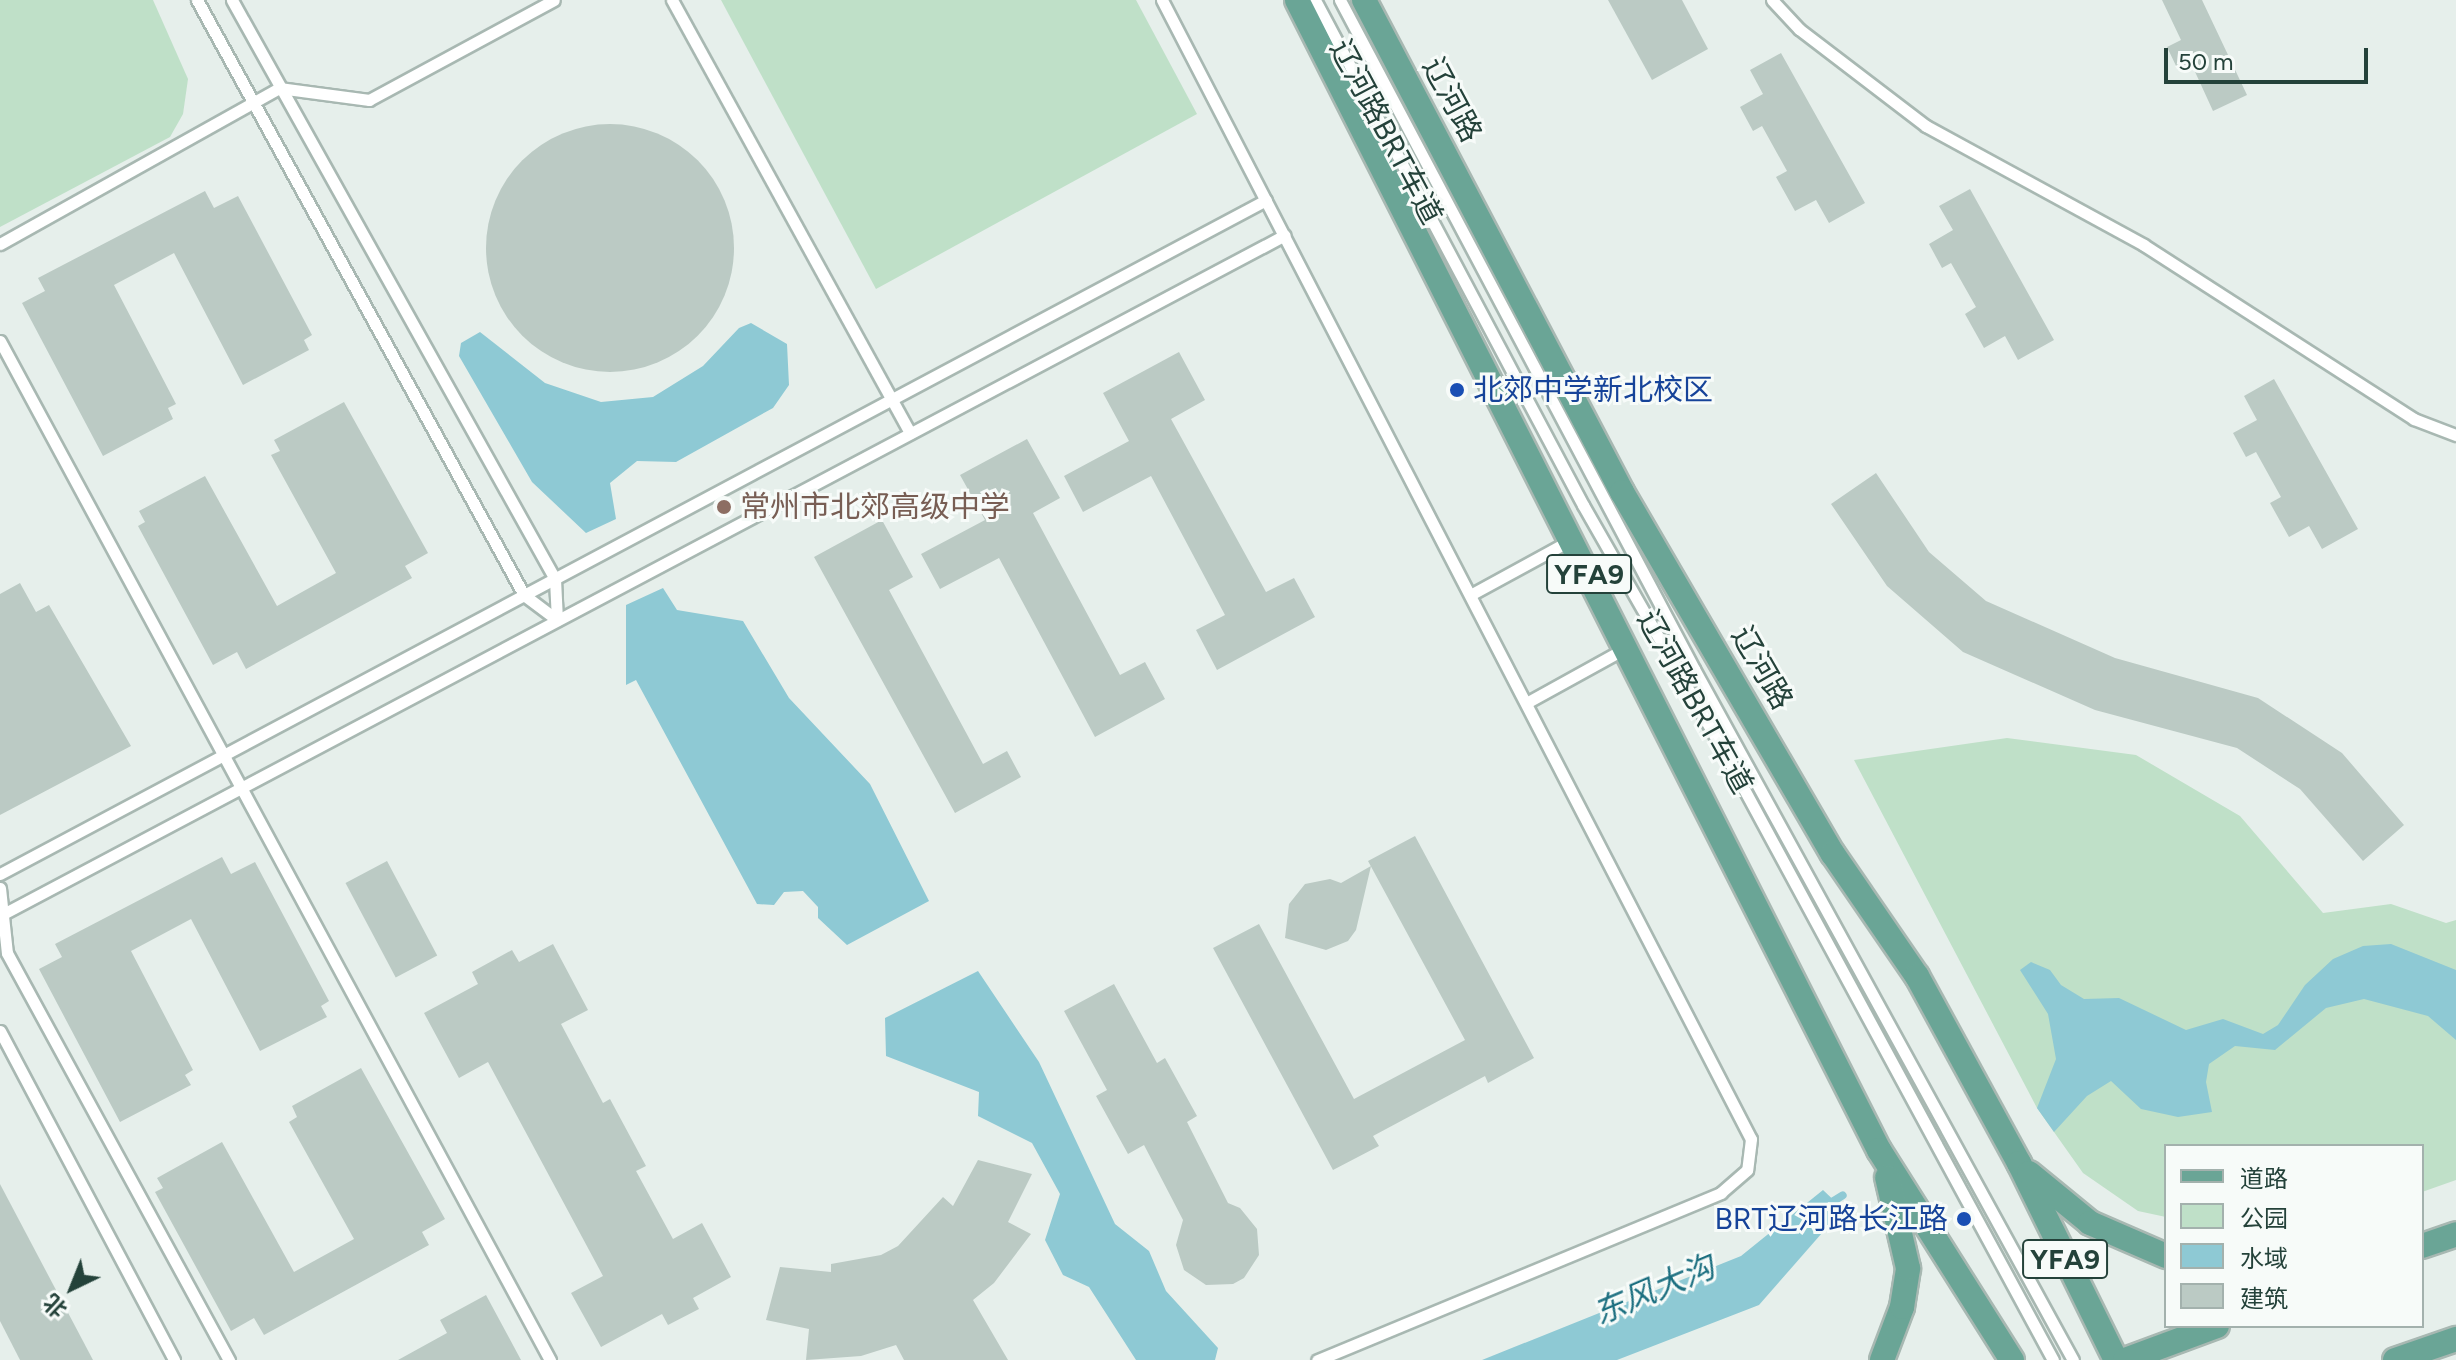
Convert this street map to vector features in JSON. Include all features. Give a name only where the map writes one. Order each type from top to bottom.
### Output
[{"type":"main road","name":"YFA9","points":[[1297,0],[1627,648],[1879,1150],[1904,1206]]},
{"type":"main road","name":"辽河路","points":[[1364,0],[1622,492],[1833,854],[1917,976],[2017,1160],[2116,1360]]},
{"type":"main road","points":[[2017,1160],[2090,1223],[2164,1255]]},
{"type":"main road","points":[[1882,1360],[1902,1307],[1908,1268],[1904,1206]]},
{"type":"main road","points":[[1904,1206],[2012,1360]]},
{"type":"main road","points":[[2424,1245],[2456,1234]]},
{"type":"main road","points":[[2125,1360],[2212,1328]]},
{"type":"main road","points":[[2404,1358],[2456,1339]]},
{"type":"lane","points":[[197,0],[524,595],[557,620]]},
{"type":"lane","points":[[232,0],[555,579],[557,620]]},
{"type":"lane","points":[[0,244],[279,88],[369,100],[554,0]]},
{"type":"lane","points":[[672,0],[910,433]]},
{"type":"lane","points":[[1162,0],[1528,702],[1751,1139],[1747,1170],[1721,1193],[1317,1360]]},
{"type":"lane","name":"辽河路BRT车道","points":[[1315,0],[1583,505],[1931,1129],[2053,1360]]},
{"type":"lane","name":"辽河路BRT车道","points":[[1340,0],[1694,669],[1946,1122],[2073,1360]]},
{"type":"lane","points":[[1772,0],[1799,29],[1926,126],[2144,245],[2414,419],[2456,435]]},
{"type":"lane","points":[[0,874],[1266,200]]},
{"type":"lane","points":[[5,913],[1285,235]]},
{"type":"lane","points":[[0,341],[244,786],[550,1360]]},
{"type":"lane","points":[[1472,594],[1572,540]]},
{"type":"lane","points":[[1528,702],[1627,648]]},
{"type":"lane","points":[[0,888],[7,953],[229,1360]]},
{"type":"lane","points":[[0,1031],[174,1360]]},
{"type":"green space","points":[[0,0],[153,0],[188,79],[183,114],[170,137],[0,227]]},
{"type":"green space","points":[[721,0],[1136,0],[1197,114],[876,289]]},
{"type":"green space","points":[[2007,738],[2136,755],[2240,816],[2323,913],[2391,904],[2446,923],[2456,920],[2456,1180],[2424,1191],[2424,1144],[2164,1144],[2164,1217],[2138,1211],[2083,1173],[2037,1108],[1854,760]]},
{"type":"water","points":[[751,323],[787,344],[789,385],[773,408],[676,462],[637,461],[610,483],[616,519],[586,533],[532,482],[459,356],[461,343],[480,332],[545,383],[601,402],[653,397],[703,366],[739,328]]},
{"type":"water","points":[[663,588],[677,610],[743,621],[789,698],[870,784],[929,901],[847,945],[818,918],[818,907],[803,891],[784,892],[774,905],[757,904],[636,680],[626,685],[626,605]]},
{"type":"water","points":[[2391,944],[2456,970],[2456,1040],[2428,1016],[2364,999],[2326,1008],[2275,1050],[2235,1046],[2209,1064],[2206,1082],[2212,1112],[2178,1117],[2141,1109],[2111,1081],[2087,1096],[2054,1132],[2037,1108],[2056,1059],[2048,1014],[2020,970],[2031,962],[2050,970],[2061,985],[2084,999],[2119,998],[2186,1030],[2223,1019],[2263,1034],[2278,1025],[2305,985],[2333,959],[2363,946]]},
{"type":"water","points":[[978,971],[1039,1062],[1115,1224],[1149,1251],[1166,1291],[1218,1348],[1215,1360],[1136,1360],[1089,1287],[1063,1275],[1045,1240],[1060,1194],[1032,1143],[978,1116],[979,1092],[886,1056],[885,1018]]},
{"type":"water","points":[[1823,1190],[1843,1209],[1759,1305],[1617,1360],[1482,1360],[1741,1256]]},
{"type":"building","points":[[1608,0],[1682,0],[1708,49],[1652,80]]},
{"type":"building","points":[[2162,0],[2202,0],[2247,95],[2213,111],[2191,63],[2178,70],[2167,47],[2181,40]]},
{"type":"building","points":[[1781,53],[1865,203],[1829,223],[1816,200],[1795,211],[1776,177],[1787,171],[1762,126],[1753,131],[1740,107],[1763,94],[1750,70]]},
{"type":"building","points":[[610,124],[657,134],[679,145],[698,160],[713,179],[724,201],[734,248],[724,295],[713,317],[698,336],[679,351],[657,362],[610,372],[563,362],[541,351],[522,336],[507,317],[496,295],[486,248],[496,201],[507,179],[522,160],[541,145],[563,134]]},
{"type":"building","points":[[1970,189],[2054,340],[2018,360],[2005,336],[1984,348],[1965,314],[1976,307],[1951,263],[1942,268],[1929,244],[1953,230],[1939,206]]},
{"type":"building","points":[[205,191],[214,208],[238,196],[312,335],[304,340],[309,350],[243,385],[174,253],[114,285],[176,404],[168,408],[173,419],[103,456],[22,303],[45,291],[38,278]]},
{"type":"building","points":[[1179,352],[1205,400],[1171,419],[1266,592],[1294,578],[1315,617],[1217,670],[1196,630],[1225,615],[1151,476],[1083,512],[1064,476],[1129,441],[1103,393]]},
{"type":"building","points":[[2274,379],[2358,529],[2322,549],[2309,526],[2289,537],[2270,503],[2281,497],[2256,452],[2246,457],[2233,433],[2257,420],[2244,396]]},
{"type":"building","points":[[344,402],[428,553],[405,566],[412,578],[246,669],[237,652],[213,665],[138,526],[145,522],[139,511],[205,476],[277,606],[336,573],[271,455],[280,451],[274,440]]},
{"type":"building","points":[[1027,439],[1060,498],[1033,513],[1120,675],[1145,662],[1165,699],[1095,737],[999,558],[940,589],[921,554],[985,520],[960,475]]},
{"type":"building","points":[[1876,473],[1929,552],[1986,601],[2115,658],[2258,698],[2342,753],[2404,825],[2363,861],[2300,789],[2237,748],[2095,710],[1963,652],[1887,586],[1831,504]]},
{"type":"building","points":[[882,520],[913,577],[889,590],[983,764],[1007,751],[1021,777],[955,813],[814,557]]},
{"type":"building","points":[[20,583],[36,612],[49,605],[131,746],[0,815],[0,594]]},
{"type":"building","points":[[1415,836],[1534,1058],[1488,1083],[1485,1076],[1373,1136],[1379,1146],[1333,1170],[1213,948],[1259,924],[1354,1099],[1465,1040],[1368,861]]},
{"type":"building","points":[[222,857],[231,874],[255,862],[329,1001],[321,1006],[327,1017],[260,1051],[191,919],[131,951],[193,1070],[185,1075],[191,1085],[120,1122],[39,969],[62,957],[55,944]]},
{"type":"building","points":[[387,861],[437,955],[396,978],[346,883]]},
{"type":"building","points":[[1371,866],[1356,930],[1348,941],[1326,950],[1285,938],[1289,904],[1305,884],[1330,879],[1341,883]]},
{"type":"building","points":[[553,944],[588,1010],[561,1024],[603,1103],[610,1099],[646,1166],[636,1171],[673,1239],[702,1223],[731,1277],[693,1298],[699,1309],[668,1325],[662,1314],[601,1347],[571,1293],[603,1276],[488,1062],[459,1078],[424,1013],[478,984],[472,972],[512,950],[519,962]]},
{"type":"building","points":[[1114,984],[1157,1063],[1165,1058],[1197,1116],[1187,1122],[1228,1203],[1240,1208],[1257,1229],[1259,1255],[1244,1278],[1233,1284],[1206,1285],[1184,1270],[1176,1245],[1183,1220],[1144,1145],[1128,1154],[1096,1096],[1107,1090],[1064,1011]]},
{"type":"building","points":[[361,1068],[445,1219],[422,1232],[429,1245],[264,1335],[254,1318],[231,1331],[155,1192],[163,1188],[157,1178],[222,1142],[294,1272],[354,1239],[289,1122],[297,1117],[292,1106]]},
{"type":"building","points":[[978,1160],[1032,1174],[1008,1222],[1031,1234],[994,1283],[973,1300],[1008,1360],[904,1360],[896,1345],[861,1356],[806,1360],[809,1329],[766,1320],[780,1267],[831,1272],[831,1264],[881,1255],[898,1246],[943,1197],[953,1206]]},
{"type":"building","points":[[0,1184],[93,1360],[20,1360],[0,1321]]},
{"type":"building","points":[[486,1295],[521,1360],[398,1360],[447,1333],[440,1320]]},
{"type":"waterway","name":"东风大沟","points":[[1824,1207],[1843,1195]]},
{"type":"place","name":"北郊中学新北校区","points":[[1457,390]]},
{"type":"place","name":"常州市北郊高级中学","points":[[724,507]]},
{"type":"place","name":"BRT辽河路长江路","points":[[1964,1219]]}]
